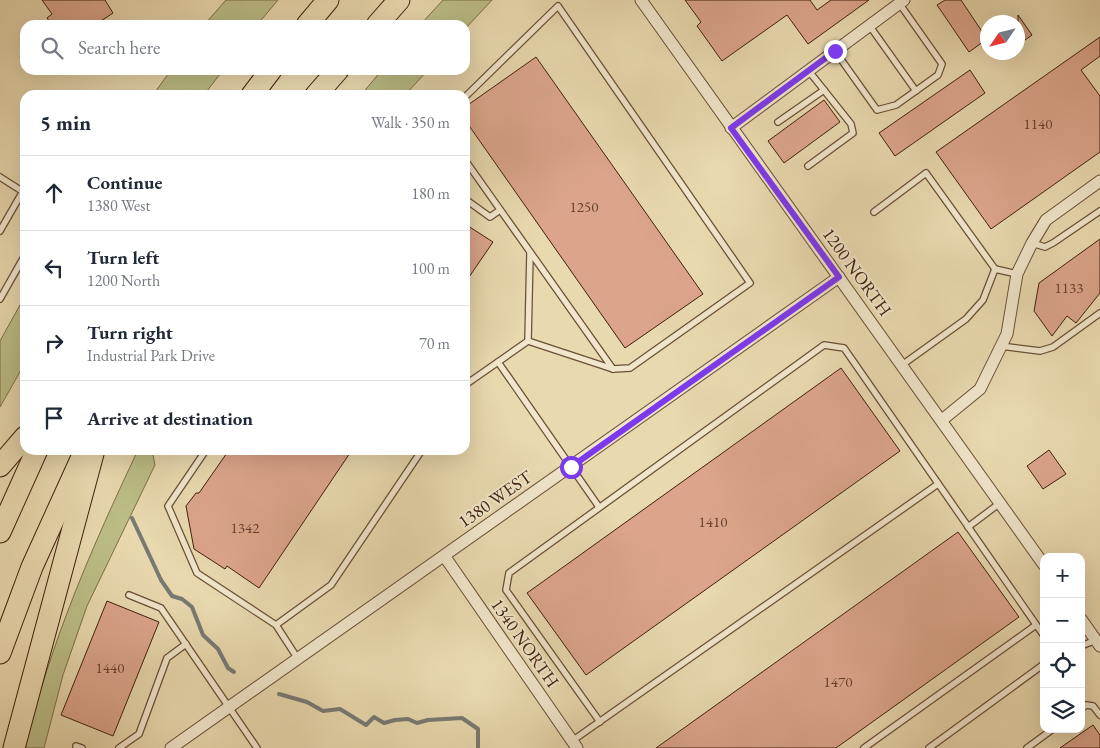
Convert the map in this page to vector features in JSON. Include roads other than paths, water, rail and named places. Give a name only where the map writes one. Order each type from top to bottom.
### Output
[{"type":"highway","points":[[311,20],[328,0]]},
{"type":"highway","points":[[381,20],[399,0]]},
{"type":"highway","points":[[256,90],[267,75]]},
{"type":"highway","points":[[320,90],[334,75]]},
{"type":"highway","points":[[0,466],[20,443]]},
{"type":"highway","points":[[0,532],[35,455]]},
{"type":"highway","points":[[0,653],[32,567],[84,455]]},
{"type":"highway","points":[[14,748],[93,455]]},
{"type":"street","name":"1200 NORTH","points":[[641,0],[1040,559]]},
{"type":"street","points":[[731,128],[901,2]]},
{"type":"street","points":[[942,420],[980,389],[1007,334],[1017,274],[1046,220],[1100,181]]},
{"type":"street","name":"1380 WEST","points":[[171,748],[839,277]]},
{"type":"street","name":"1340 NORTH","points":[[444,557],[575,744]]},
{"type":"street","points":[[1085,625],[1098,643]]},
{"type":"lane","points":[[835,51],[877,110],[896,105],[938,75],[942,64],[901,2]]},
{"type":"lane","points":[[470,92],[558,6],[750,283],[630,368],[613,369],[528,341]]},
{"type":"lane","points":[[869,25],[916,91]]},
{"type":"lane","points":[[808,70],[851,124],[854,133],[808,166]]},
{"type":"lane","points":[[778,122],[824,90]]},
{"type":"lane","points":[[470,167],[613,369]]},
{"type":"lane","points":[[874,212],[926,173],[995,269],[1017,274]]},
{"type":"lane","points":[[0,177],[20,190]]},
{"type":"lane","points":[[0,230],[20,198]]},
{"type":"lane","points":[[470,203],[490,217],[500,210]]},
{"type":"lane","points":[[1032,243],[1045,247],[1053,244],[1100,210]]},
{"type":"lane","points":[[528,341],[530,252]]},
{"type":"lane","points":[[0,299],[20,264]]},
{"type":"lane","points":[[902,365],[966,319],[983,300],[995,269]]},
{"type":"lane","points":[[1001,346],[1040,351],[1052,347],[1100,312]]},
{"type":"lane","points":[[470,382],[528,341]]},
{"type":"lane","points":[[600,722],[506,590],[509,573],[824,345],[844,348],[1040,630]]},
{"type":"lane","points":[[498,362],[599,507]]},
{"type":"lane","points":[[203,455],[168,506],[196,573],[276,626],[298,659]]},
{"type":"lane","points":[[276,626],[331,585],[419,455]]},
{"type":"lane","points":[[575,744],[600,722],[938,484]]},
{"type":"lane","points":[[968,527],[1000,503]]},
{"type":"lane","points":[[129,595],[161,608],[258,748]]},
{"type":"lane","points":[[868,747],[1036,625]]},
{"type":"lane","points":[[1085,645],[1098,643]]},
{"type":"lane","points":[[120,748],[139,734],[167,658],[186,644]]},
{"type":"lane","points":[[929,748],[1040,667]]},
{"type":"lane","points":[[1085,706],[1093,706],[1100,715]]},
{"type":"lane","points":[[1027,748],[1048,733]]},
{"type":"lane","points":[[76,748],[76,746],[82,748]]},
{"type":"waterway","points":[[132,518],[161,580],[172,596],[182,599],[192,607],[203,635],[218,649],[228,668],[234,672]]},
{"type":"waterway","points":[[279,694],[307,702],[323,711],[340,709],[366,725],[374,717],[384,723],[408,719],[417,723],[428,720],[462,718],[478,729],[478,748]]}]
